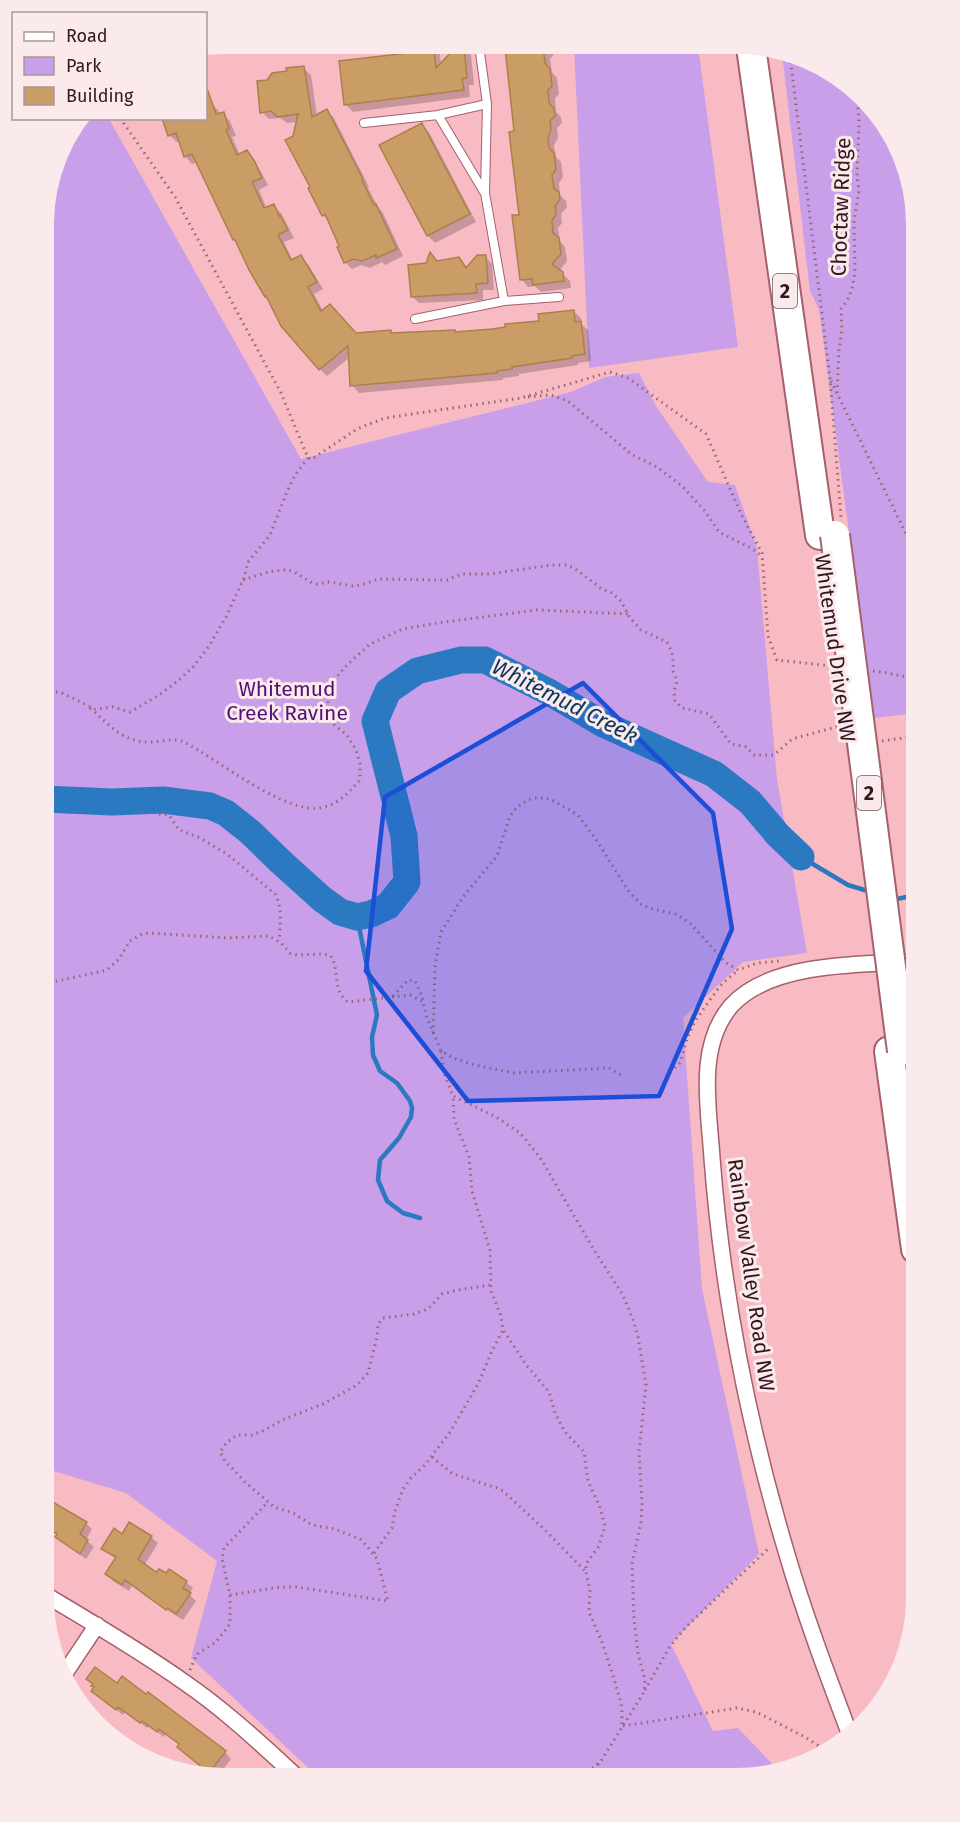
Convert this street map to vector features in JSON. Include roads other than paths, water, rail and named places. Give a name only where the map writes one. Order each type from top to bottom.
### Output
[{"type":"highway","name":"Whitemud Drive NW","points":[[752,55],[832,529]]},
{"type":"highway","name":"Whitemud Drive NW","points":[[771,58],[832,529],[906,1150]]},
{"type":"highway","name":"Whitemud Drive NW","points":[[896,1051],[906,1107]]},
{"type":"street","name":"Rainbow Valley Road NW","points":[[847,1726],[786,1551],[754,1432],[736,1346],[717,1216],[707,1070],[715,1034],[730,1008],[742,996],[760,984],[783,975],[819,968],[906,963]]},
{"type":"street","points":[[54,1600],[184,1682],[250,1734],[287,1768]]},
{"type":"street","points":[[69,1667],[97,1626]]},
{"type":"lane","points":[[480,54],[487,104],[485,193],[504,301]]},
{"type":"lane","points":[[363,123],[438,115],[487,104]]},
{"type":"lane","points":[[438,115],[485,193]]},
{"type":"lane","points":[[415,319],[504,301],[559,297]]},
{"type":"waterway","name":"Whitemud Creek","points":[[54,799],[112,802],[163,800],[210,806],[226,813],[250,832],[322,899],[340,912],[357,917],[371,914],[388,906],[407,882],[404,836],[375,721],[388,691],[417,671],[461,660],[485,660],[549,692],[603,724],[714,774],[750,802],[778,835],[801,857]]},
{"type":"waterway","name":"Whitemud Creek","points":[[801,857],[848,885],[871,892]]},
{"type":"waterway","name":"Whitemud Creek","points":[[893,898],[906,897]]},
{"type":"waterway","points":[[357,917],[377,1015],[372,1037],[373,1055],[380,1071],[397,1083],[410,1101],[412,1108],[411,1117],[399,1138],[380,1160],[378,1180],[387,1201],[403,1213],[420,1218]]},
{"type":"park label","name":"Whitemud Creek Ravine","points":[[287,701]]}]
